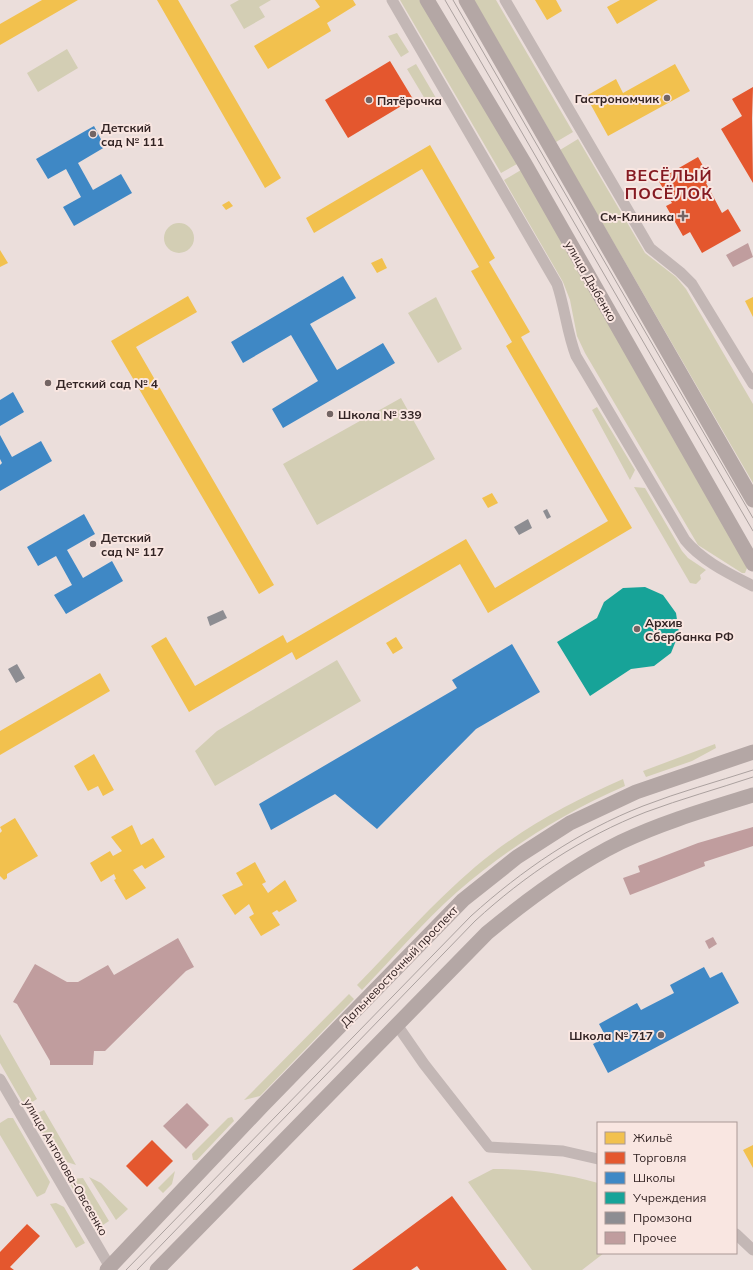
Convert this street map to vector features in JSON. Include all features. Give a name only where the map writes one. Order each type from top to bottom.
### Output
[{"type":"main road","name":"улица Дыбенко","points":[[426,0],[525,164],[753,564]]},
{"type":"main road","points":[[466,0],[753,500]]},
{"type":"main road","name":"Дальневосточный проспект","points":[[108,1269],[262,1106],[463,900],[517,857],[570,823],[636,792],[753,752]]},
{"type":"main road","points":[[157,1270],[487,933],[536,894],[620,842],[697,812],[753,795]]},
{"type":"street","points":[[392,0],[557,284],[563,302],[569,339],[576,356],[685,540],[704,558],[753,586]]},
{"type":"street","points":[[505,0],[650,248],[680,272],[692,284],[753,384]]},
{"type":"street","points":[[397,1025],[420,1059],[489,1147],[563,1151],[597,1159]]},
{"type":"street","name":"улица Антонова-Овсеенко","points":[[0,1079],[108,1269]]},
{"type":"street","points":[[737,1235],[753,1250]]},
{"type":"shaded area","points":[[239,0],[271,0],[259,7],[265,17],[244,29],[230,5]]},
{"type":"shaded area","points":[[400,0],[421,0],[517,164],[501,173]]},
{"type":"shaded area","points":[[474,0],[496,0],[573,132],[556,142]]},
{"type":"shaded area","points":[[397,33],[409,52],[401,57],[388,36]]},
{"type":"shaded area","points":[[67,49],[78,68],[38,92],[27,73]]},
{"type":"shaded area","points":[[416,64],[436,98],[428,104],[407,69]]},
{"type":"shaded area","points":[[578,139],[645,253],[676,277],[686,289],[753,404],[753,483],[560,150]]},
{"type":"shaded area","points":[[521,170],[729,531],[747,568],[745,573],[742,573],[698,545],[585,353],[577,336],[570,300],[563,282],[504,180]]},
{"type":"shaded area","points":[[179,223],[185,224],[193,232],[193,244],[185,252],[179,253],[173,252],[165,244],[164,238],[165,232],[173,224]]},
{"type":"shaded area","points":[[436,297],[462,349],[438,363],[408,313]]},
{"type":"shaded area","points":[[401,398],[435,459],[317,525],[283,464]]},
{"type":"shaded area","points":[[597,407],[635,470],[630,480],[592,410]]},
{"type":"shaded area","points":[[634,487],[645,488],[682,551],[688,558],[706,570],[700,575],[701,579],[696,584],[690,583]]},
{"type":"shaded area","points":[[337,660],[361,701],[215,786],[195,751],[217,731]]},
{"type":"shaded area","points":[[715,744],[716,748],[692,761],[646,777],[643,771]]},
{"type":"shaded area","points":[[623,779],[625,786],[558,820],[516,846],[476,876],[432,915],[362,990],[357,985],[444,895],[475,867],[509,841],[564,807]]},
{"type":"shaded area","points":[[349,994],[354,999],[260,1096],[244,1100]]},
{"type":"shaded area","points":[[0,1034],[37,1099],[29,1104],[23,1103],[0,1063]]},
{"type":"shaded area","points":[[44,1110],[76,1165],[55,1158],[33,1120],[36,1114]]},
{"type":"shaded area","points":[[232,1117],[234,1121],[197,1160],[193,1160],[192,1154],[228,1118]]},
{"type":"shaded area","points":[[8,1118],[13,1118],[50,1182],[45,1193],[37,1197],[0,1135],[0,1123]]},
{"type":"shaded area","points":[[493,1169],[546,1172],[597,1183],[597,1254],[603,1254],[582,1270],[532,1270],[468,1182]]},
{"type":"shaded area","points":[[175,1171],[172,1184],[163,1193],[158,1188]]},
{"type":"shaded area","points":[[89,1177],[101,1183],[128,1209],[116,1220]]},
{"type":"shaded area","points":[[83,1178],[109,1221],[97,1229],[70,1184],[72,1179]]},
{"type":"shaded area","points":[[56,1203],[64,1207],[85,1243],[76,1248],[50,1204]]},
{"type":"building: Жильё","points":[[42,0],[78,0],[0,45],[0,24]]},
{"type":"building: Жильё","points":[[157,0],[178,0],[281,178],[265,188]]},
{"type":"building: Жильё","points":[[315,0],[353,0],[356,5],[327,23],[331,31],[268,69],[254,46],[320,7]]},
{"type":"building: Жильё","points":[[535,0],[556,0],[562,11],[547,20]]},
{"type":"building: Жильё","points":[[620,0],[658,0],[617,24],[607,7]]},
{"type":"building: Жильё","points":[[675,64],[690,91],[608,136],[586,96],[616,79],[623,93]]},
{"type":"building: Жильё","points":[[430,145],[495,258],[489,262],[530,332],[521,337],[632,528],[488,613],[460,564],[296,660],[292,652],[189,712],[151,646],[166,637],[195,686],[283,635],[287,643],[466,539],[495,588],[608,521],[506,346],[512,342],[471,271],[479,267],[422,169],[314,233],[306,218]]},
{"type":"building: Жильё","points":[[229,201],[233,206],[226,210],[222,205]]},
{"type":"building: Жильё","points":[[0,250],[8,263],[0,267]]},
{"type":"building: Жильё","points":[[382,258],[387,268],[377,273],[371,263]]},
{"type":"building: Жильё","points":[[188,296],[197,312],[136,347],[274,585],[259,594],[111,341]]},
{"type":"building: Жильё","points":[[753,297],[753,317],[745,301]]},
{"type":"building: Жильё","points":[[492,493],[498,503],[488,508],[482,498]]},
{"type":"building: Жильё","points":[[396,637],[403,648],[393,654],[386,643]]},
{"type":"building: Жильё","points":[[100,673],[110,691],[0,755],[0,731]]},
{"type":"building: Жильё","points":[[94,754],[114,790],[103,796],[98,786],[88,791],[74,766]]},
{"type":"building: Жильё","points":[[15,818],[38,856],[7,874],[7,878],[4,880],[0,876],[0,833],[2,831],[0,827]]},
{"type":"building: Жильё","points":[[132,825],[141,845],[153,838],[165,857],[145,869],[142,865],[133,870],[146,888],[126,900],[114,880],[116,879],[114,874],[101,882],[90,863],[110,851],[113,856],[122,851],[111,837]]},
{"type":"building: Жильё","points":[[255,862],[266,882],[262,884],[268,893],[285,880],[297,901],[279,912],[277,910],[272,913],[280,925],[261,936],[249,917],[254,914],[249,904],[235,915],[222,895],[243,885],[236,873]]},
{"type":"building: Жильё","points":[[753,1145],[753,1168],[743,1150]]},
{"type":"building: Торговля","name":"Пятёрочка","points":[[390,61],[413,99],[348,138],[325,100]]},
{"type":"building: Торговля","points":[[753,87],[753,183],[721,129],[742,116],[732,99]]},
{"type":"building: Торговля","points":[[698,157],[711,180],[706,183],[722,213],[728,209],[741,231],[702,253],[690,232],[683,236],[666,206],[672,203],[658,180]]},
{"type":"building: Торговля","points":[[152,1140],[173,1161],[147,1187],[126,1166]]},
{"type":"building: Торговля","points":[[452,1196],[507,1270],[420,1270],[417,1266],[411,1270],[352,1270]]},
{"type":"building: Торговля","points":[[27,1224],[40,1236],[10,1267],[14,1270],[0,1270],[0,1252]]},
{"type":"building: Школы","points":[[94,126],[105,147],[78,163],[93,190],[121,174],[132,193],[74,226],[63,207],[81,197],[66,169],[48,179],[36,159]]},
{"type":"building: Школы","points":[[343,276],[356,298],[310,324],[337,370],[383,343],[395,363],[283,428],[272,409],[318,381],[291,335],[243,363],[231,342]]},
{"type":"building: Школы","points":[[13,392],[24,412],[0,426],[0,400]]},
{"type":"building: Школы","points":[[0,435],[12,457],[41,441],[52,461],[0,491],[0,465],[2,463],[0,459]]},
{"type":"building: Школы","points":[[84,514],[95,534],[67,550],[83,578],[112,561],[123,581],[66,614],[54,595],[72,585],[56,556],[38,566],[27,547]]},
{"type":"building: Школы","points":[[512,644],[540,692],[476,729],[377,829],[335,794],[271,830],[259,804],[457,688],[452,680]]},
{"type":"building: Школы","points":[[704,967],[710,978],[722,972],[739,1003],[608,1073],[593,1044],[606,1037],[599,1024],[637,1003],[641,1010],[674,993],[670,985]]},
{"type":"building: Учреждения","name":"Архив Сбербанка РФ","points":[[645,587],[663,595],[676,613],[679,633],[671,653],[654,666],[631,669],[590,696],[557,642],[597,618],[604,602],[623,588]]},
{"type":"building: Промзона","points":[[547,509],[551,517],[547,519],[543,511]]},
{"type":"building: Промзона","points":[[528,519],[532,528],[519,535],[514,527]]},
{"type":"building: Промзона","points":[[223,610],[227,618],[210,626],[207,617]]},
{"type":"building: Промзона","points":[[17,664],[25,678],[16,683],[8,669]]},
{"type":"building: Прочее","points":[[748,243],[753,257],[733,267],[726,255]]},
{"type":"building: Прочее","points":[[753,827],[753,846],[704,862],[705,866],[630,895],[623,878],[640,872],[638,866],[698,843]]},
{"type":"building: Прочее","points":[[713,937],[717,944],[709,949],[705,941]]},
{"type":"building: Прочее","points":[[178,938],[194,967],[186,971],[105,1051],[94,1051],[93,1065],[50,1065],[50,1061],[17,1004],[13,1002],[35,964],[67,982],[78,982],[108,965],[114,975]]},
{"type":"building: Прочее","points":[[187,1103],[209,1125],[186,1149],[163,1126]]},
{"type":"tram line","points":[[445,0],[753,531]]},
{"type":"tram line","points":[[453,0],[753,518]]},
{"type":"tram line","points":[[126,1270],[471,916],[510,883],[552,853],[596,827],[619,816],[670,796],[753,770]]},
{"type":"tram line","points":[[137,1270],[475,921],[494,904],[534,873],[577,845],[599,833],[659,807],[753,777]]},
{"type":"place","name":"Гастрономчик","points":[[667,98]]},
{"type":"place","name":"Пятёрочка","points":[[369,100]]},
{"type":"place","name":"Детский сад № 111","points":[[93,134]]},
{"type":"place","name":"См-Клиника","points":[[683,216]]},
{"type":"place","name":"Детский сад № 4","points":[[48,383]]},
{"type":"place","name":"Школа № 339","points":[[330,414]]},
{"type":"place","name":"Детский сад № 117","points":[[93,544]]},
{"type":"place","name":"Архив Сбербанка РФ","points":[[637,629]]},
{"type":"place","name":"Школа № 717","points":[[661,1035]]},
{"type":"district","name":"ВЕСЁЛЫЙ ПОСЁЛОК","points":[[669,184]]}]
